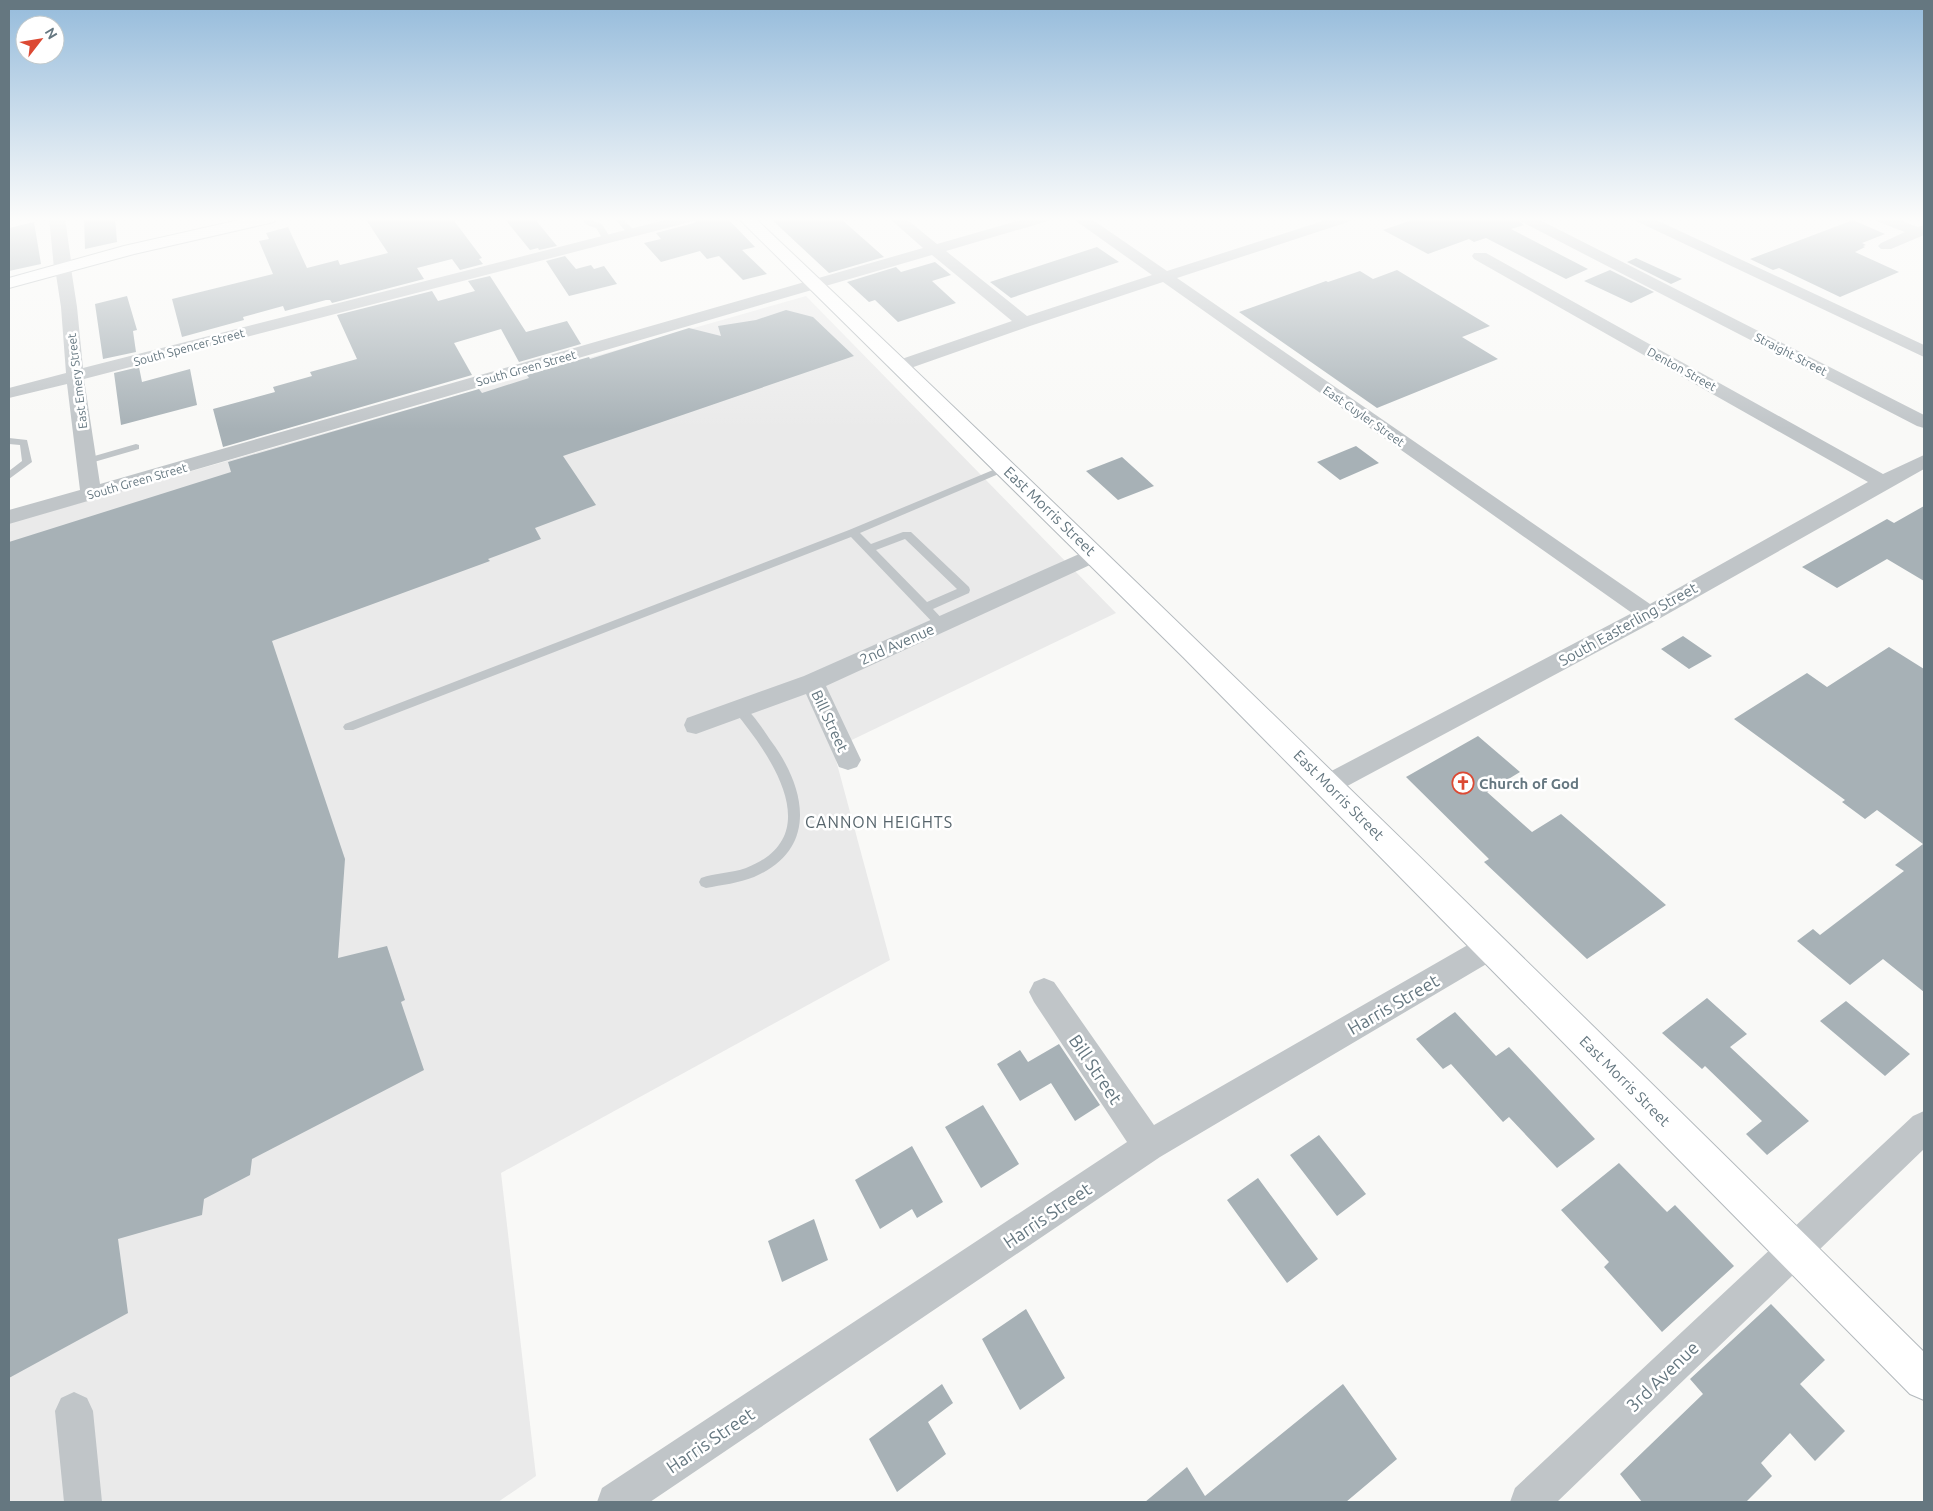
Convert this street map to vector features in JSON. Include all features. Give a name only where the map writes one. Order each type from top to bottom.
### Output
[{"type":"main road","name":"East Morris Street","points":[[820,289],[1095,554],[1329,784],[1924,1380]]},
{"type":"street","name":"East Emery Street","points":[[66,289],[75,376],[91,494]]},
{"type":"street","name":"South Spencer Street","points":[[9,393],[412,289]]},
{"type":"street","name":"South Green Street","points":[[9,518],[799,289]]},
{"type":"street","points":[[982,289],[1024,322]]},
{"type":"street","points":[[899,366],[1024,322],[1128,289]]},
{"type":"street","name":"East Cuyler Street","points":[[1181,289],[1649,614]]},
{"type":"street","name":"Denton Street","points":[[1538,289],[1883,482]]},
{"type":"street","name":"Straight Street","points":[[1662,289],[1924,422]]},
{"type":"street","points":[[1790,289],[1924,352]]},
{"type":"street","name":"South Easterling Street","points":[[1329,784],[1649,614],[1883,482],[1924,461]]},
{"type":"street","name":"2nd Avenue","points":[[696,724],[812,682],[1095,554]]},
{"type":"street","name":"Bill Street","points":[[812,682],[848,760]]},
{"type":"street","name":"Harris Street","points":[[616,1502],[1149,1146],[1490,947]]},
{"type":"street","name":"Bill Street","points":[[1044,992],[1149,1146]]},
{"type":"street","name":"3rd Avenue","points":[[1530,1502],[1924,1127]]},
{"type":"street","points":[[74,1410],[83,1502]]},
{"type":"lane","points":[[9,442],[24,442],[27,462],[9,476]]},
{"type":"lane","points":[[87,461],[136,446]]},
{"type":"lane","points":[[349,727],[853,532],[1005,468]]},
{"type":"lane","points":[[853,532],[941,624]]},
{"type":"lane","points":[[869,549],[907,534],[965,590],[926,607]]},
{"type":"lane","points":[[706,882],[750,872],[780,854],[794,832],[795,803],[783,768],[763,736],[739,708]]},
{"type":"shaded area","points":[[806,296],[1116,613],[833,749],[890,960],[501,1173],[536,1476],[498,1502],[9,1502],[9,523]]},
{"type":"building","points":[[214,289],[388,289],[332,303],[330,300],[326,300],[285,311],[283,306],[243,317],[244,320],[182,337],[172,299]]},
{"type":"building","points":[[473,289],[498,289],[526,332],[567,321],[581,344],[519,362],[501,329],[454,343],[472,375],[223,447],[213,409],[275,392],[273,387],[312,376],[310,372],[357,359],[337,315],[432,291],[438,301],[475,291]]},
{"type":"building","points":[[564,289],[599,289],[569,296]]},
{"type":"building","points":[[854,289],[940,289],[956,303],[898,322],[875,300],[869,302]]},
{"type":"building","points":[[999,289],[1039,289],[1011,298]]},
{"type":"building","points":[[1305,289],[1428,289],[1490,326],[1462,337],[1498,359],[1377,408],[1239,312]]},
{"type":"building","points":[[1600,289],[1647,289],[1654,292],[1631,303]]},
{"type":"building","points":[[1822,289],[1860,289],[1840,297]]},
{"type":"building","points":[[127,296],[137,330],[133,331],[136,352],[103,359],[95,304]]},
{"type":"building","points":[[786,310],[813,317],[854,356],[563,456],[596,505],[535,528],[541,539],[488,559],[490,561],[272,641],[345,859],[338,958],[387,946],[405,1000],[401,1002],[424,1070],[252,1159],[250,1175],[204,1199],[202,1215],[118,1239],[128,1313],[9,1378],[9,542],[231,472],[228,462],[479,389],[482,393],[529,378],[527,375],[589,357],[590,359],[689,328],[721,336],[718,326],[756,320]]},
{"type":"building","points":[[139,367],[142,382],[190,369],[197,405],[121,425],[114,373]]},
{"type":"building","points":[[1356,446],[1379,463],[1340,480],[1317,462]]},
{"type":"building","points":[[1122,457],[1154,486],[1118,500],[1086,471]]},
{"type":"building","points":[[1924,506],[1924,581],[1887,559],[1837,588],[1802,567],[1887,519],[1894,523]]},
{"type":"building","points":[[1683,636],[1712,656],[1689,669],[1661,649]]},
{"type":"building","points":[[1889,647],[1924,669],[1924,992],[1883,959],[1850,985],[1797,941],[1813,929],[1820,935],[1904,871],[1895,865],[1923,844],[1877,810],[1865,819],[1842,802],[1845,800],[1734,719],[1807,673],[1827,687]]},
{"type":"building","points":[[1478,736],[1520,772],[1487,792],[1532,832],[1561,814],[1666,905],[1587,959],[1484,862],[1489,859],[1406,777]]},
{"type":"building","points":[[1707,998],[1747,1034],[1730,1047],[1809,1121],[1767,1155],[1746,1134],[1762,1121],[1705,1066],[1702,1069],[1662,1033]]},
{"type":"building","points":[[1846,1001],[1910,1054],[1885,1076],[1820,1021]]},
{"type":"building","points":[[1455,1012],[1496,1056],[1509,1047],[1595,1139],[1557,1168],[1509,1117],[1503,1122],[1451,1064],[1443,1069],[1416,1039]]},
{"type":"building","points":[[1059,1044],[1100,1105],[1075,1121],[1051,1083],[1020,1101],[997,1064],[1020,1050],[1028,1062]]},
{"type":"building","points":[[983,1105],[1019,1164],[981,1188],[945,1127]]},
{"type":"building","points":[[1319,1135],[1366,1194],[1337,1216],[1290,1155]]},
{"type":"building","points":[[912,1146],[943,1202],[917,1218],[912,1209],[880,1229],[855,1180]]},
{"type":"building","points":[[1619,1163],[1667,1212],[1675,1205],[1734,1266],[1662,1332],[1604,1267],[1609,1262],[1561,1210]]},
{"type":"building","points":[[1258,1178],[1318,1259],[1287,1283],[1227,1200]]},
{"type":"building","points":[[814,1219],[828,1260],[782,1282],[768,1241]]},
{"type":"building","points":[[1771,1304],[1825,1360],[1800,1384],[1845,1431],[1815,1461],[1790,1433],[1761,1463],[1772,1476],[1746,1502],[1642,1502],[1620,1474],[1703,1394],[1690,1379]]},
{"type":"building","points":[[1026,1309],[1065,1378],[1020,1410],[982,1339]]},
{"type":"building","points":[[942,1384],[953,1403],[928,1422],[946,1454],[897,1492],[869,1439]]},
{"type":"building","points":[[1343,1384],[1397,1459],[1346,1502],[1145,1502],[1187,1467],[1205,1496]]},
{"type":"place","name":"Church of God","points":[[1463,783]]},
{"type":"district","name":"CANNON HEIGHTS","points":[[879,822]]}]
